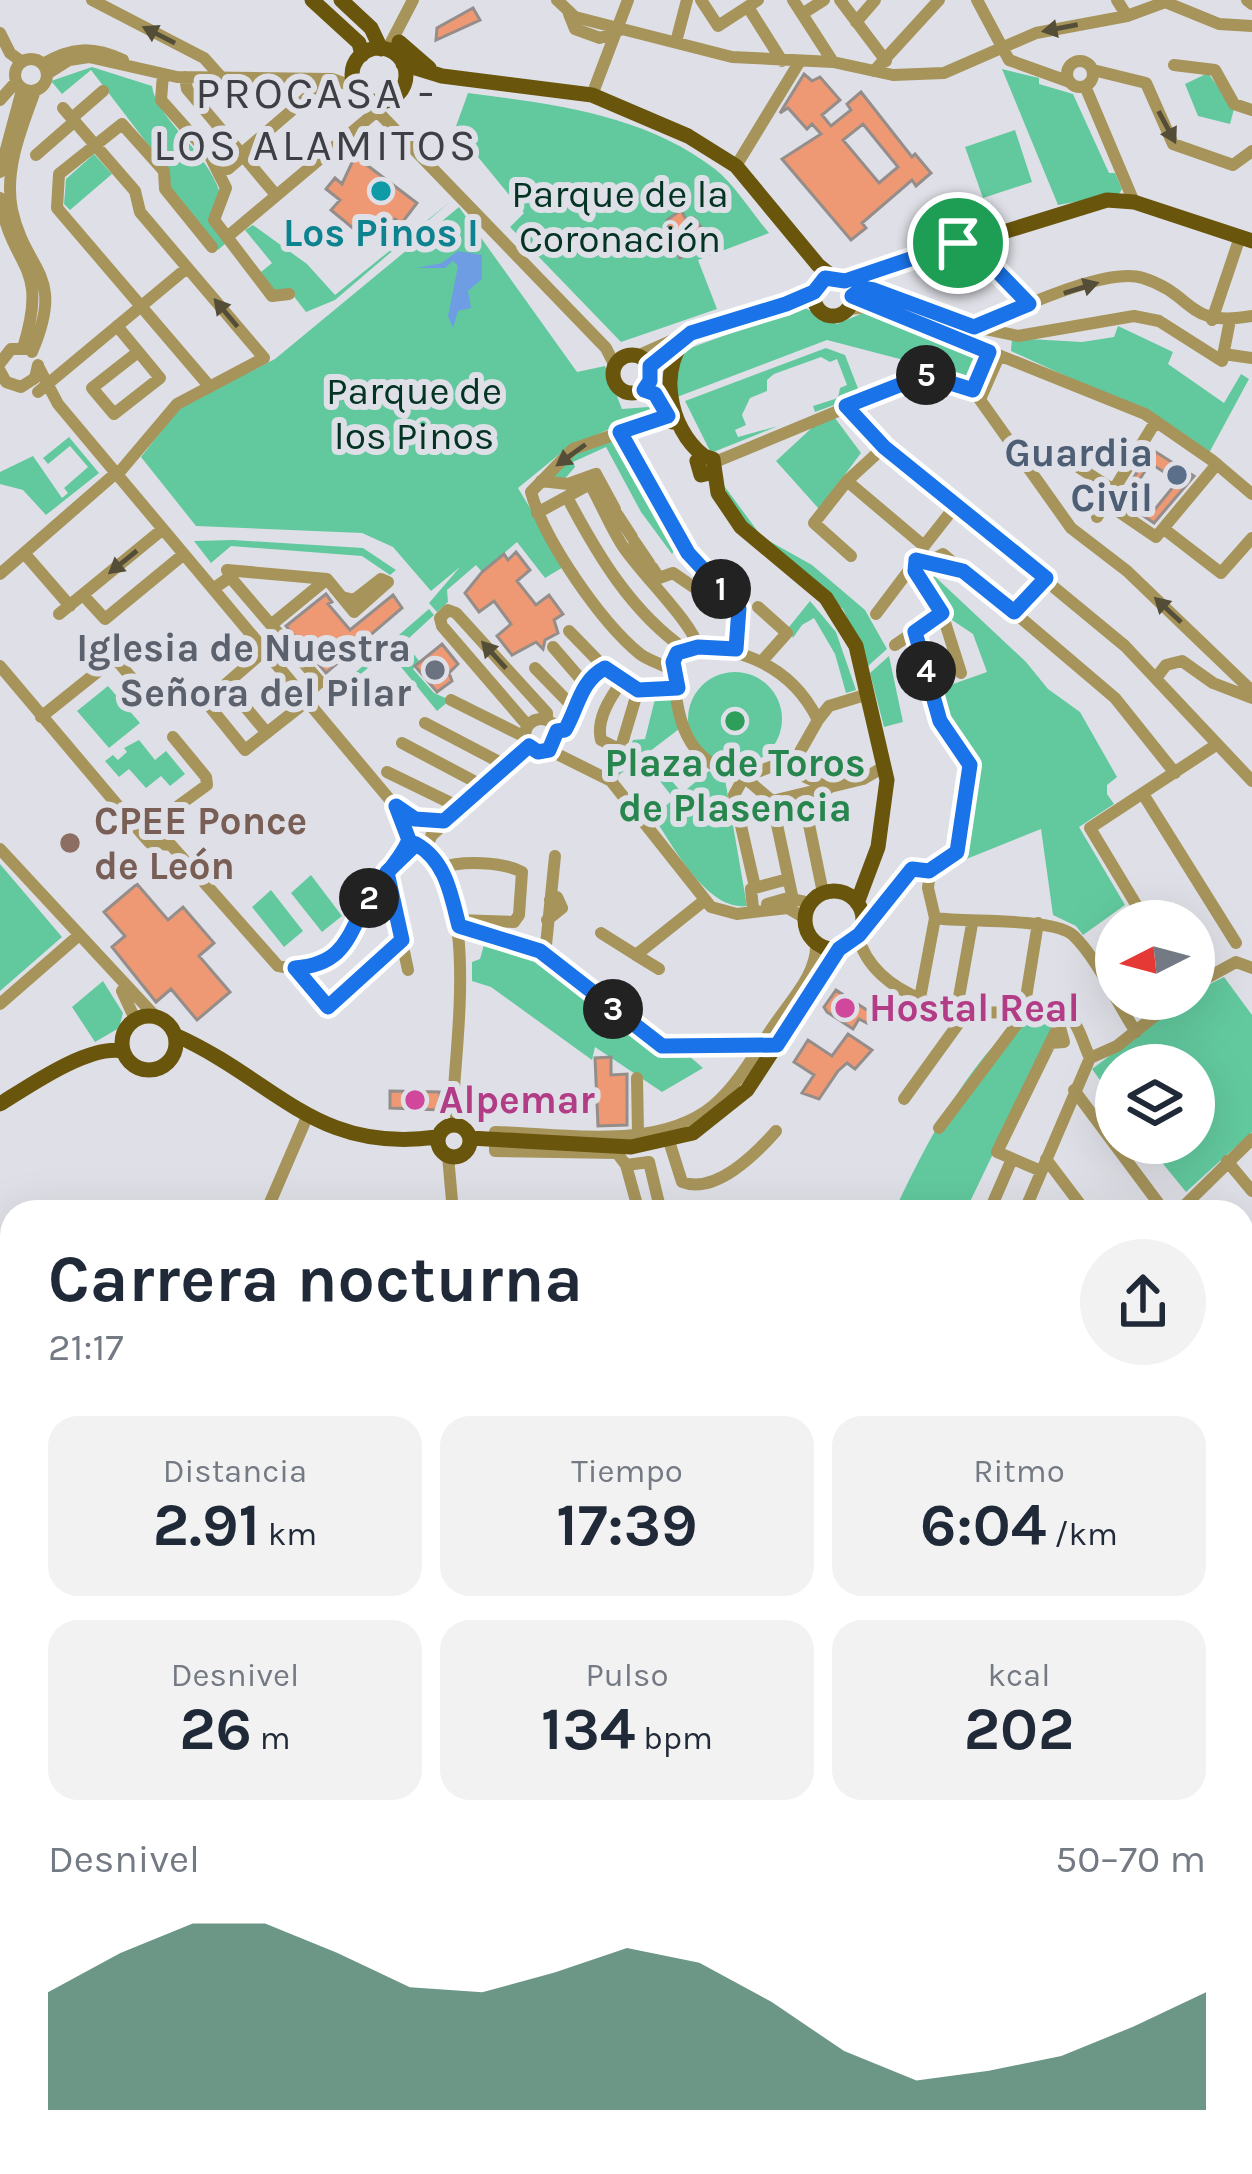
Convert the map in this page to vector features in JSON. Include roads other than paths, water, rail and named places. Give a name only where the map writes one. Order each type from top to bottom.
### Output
[{"type":"main road","points":[[312,0],[359,44],[362,55],[354,80],[381,108],[398,94],[393,55]]},
{"type":"main road","points":[[341,0],[393,55],[442,76]]},
{"type":"main road","points":[[362,55],[393,55],[442,76],[592,95],[688,136],[736,166],[835,288]]},
{"type":"main road","points":[[637,368],[685,338],[1086,203],[1134,202],[1246,239]]},
{"type":"main road","points":[[685,338],[670,361],[669,388],[684,430],[748,544],[828,610],[849,643],[865,695],[881,768],[880,812],[850,930]]},
{"type":"main road","points":[[637,368],[669,388]]},
{"type":"main road","points":[[0,1104],[47,1074],[123,1044],[135,1018],[154,1016],[168,1022],[176,1035],[223,1060],[307,1117],[349,1135],[398,1142],[635,1153],[693,1133],[730,1108],[850,930],[878,847],[887,780],[856,646],[826,598],[741,527],[706,466],[637,368]]},
{"type":"main road","points":[[813,905],[850,930]]},
{"type":"main road","points":[[813,905],[850,930]]},
{"type":"main road","points":[[123,1044],[133,1065],[148,1070],[163,1066],[173,1055],[176,1035]]},
{"type":"main road","points":[[173,1055],[223,1060]]},
{"type":"street","points":[[92,0],[204,58],[221,77]]},
{"type":"street","points":[[393,55],[412,0]]},
{"type":"street","points":[[557,0],[621,29],[732,57],[833,62],[892,75],[944,74],[1036,33],[1127,16],[1173,1],[1219,24],[1252,26]]},
{"type":"street","points":[[592,95],[621,29],[628,0]]},
{"type":"street","points":[[676,42],[687,0]]},
{"type":"street","points":[[700,0],[718,26],[753,3],[782,61]]},
{"type":"street","points":[[793,0],[833,62]]},
{"type":"street","points":[[802,14],[824,0]]},
{"type":"street","points":[[840,0],[883,55],[892,75]]},
{"type":"street","points":[[856,22],[874,0]]},
{"type":"street","points":[[861,67],[883,55],[937,0]]},
{"type":"street","points":[[977,0],[1009,60],[1069,76],[1085,86],[1134,202]]},
{"type":"street","points":[[1118,0],[1127,16]]},
{"type":"street","points":[[362,19],[378,26],[403,20]]},
{"type":"street","points":[[0,33],[20,74],[10,176],[13,215],[35,259],[46,298],[27,350]]},
{"type":"street","points":[[861,67],[863,56],[883,55]]},
{"type":"street","points":[[45,69],[89,57],[185,77],[354,80]]},
{"type":"street","points":[[0,100],[34,59],[45,69]]},
{"type":"street","points":[[1069,76],[1080,60],[1093,70],[1146,82],[1173,144],[1233,165],[1252,152]]},
{"type":"street","points":[[736,166],[800,61]]},
{"type":"street","points":[[1174,65],[1215,70],[1234,104],[1252,110]]},
{"type":"street","points":[[20,74],[44,85],[45,69]]},
{"type":"street","points":[[1085,86],[1093,70]]},
{"type":"street","points":[[0,172],[20,74]]},
{"type":"street","points":[[163,74],[161,100],[209,154],[226,188],[214,220],[272,296],[289,294]]},
{"type":"street","points":[[185,77],[188,89],[276,195]]},
{"type":"street","points":[[228,169],[327,79]]},
{"type":"street","points":[[36,155],[70,116],[104,91]]},
{"type":"street","points":[[226,237],[381,108],[606,348],[637,368]]},
{"type":"street","points":[[0,574],[116,474],[177,404],[264,358],[140,212],[135,190],[70,116]]},
{"type":"street","points":[[210,387],[57,208],[59,174],[122,124],[164,171],[165,189],[212,247]]},
{"type":"street","points":[[0,198],[3,218],[26,263],[36,298],[27,350],[39,368],[37,387]]},
{"type":"street","points":[[1212,320],[1246,239]]},
{"type":"street","points":[[967,240],[1029,304]]},
{"type":"street","points":[[37,387],[187,268]]},
{"type":"street","points":[[974,327],[1029,304],[1131,275],[1154,283],[1212,320],[1252,316]]},
{"type":"street","points":[[835,288],[1156,421],[1252,494]]},
{"type":"street","points":[[835,288],[874,290],[974,327],[1018,336],[1134,316],[1160,321],[1223,358],[1252,358]]},
{"type":"street","points":[[1223,358],[1230,320]]},
{"type":"street","points":[[117,326],[160,378],[114,414],[92,388],[138,352]]},
{"type":"street","points":[[27,350],[11,349],[2,374],[37,387],[58,404],[396,806],[441,868],[458,923],[453,1200]]},
{"type":"street","points":[[977,393],[994,354]]},
{"type":"street","points":[[706,466],[925,375],[977,393],[1071,528],[1127,571],[1252,695]]},
{"type":"street","points":[[846,406],[884,447],[1046,578],[1156,678],[1252,781]]},
{"type":"street","points":[[668,416],[573,448],[536,487],[537,513],[600,610],[644,657],[673,666]]},
{"type":"street","points":[[1097,518],[1156,421]]},
{"type":"street","points":[[620,432],[688,553],[739,608],[736,649]]},
{"type":"street","points":[[851,556],[814,523],[884,447]]},
{"type":"street","points":[[1050,449],[1110,497],[1221,573],[1252,538]]},
{"type":"street","points":[[1160,533],[1217,464]]},
{"type":"street","points":[[536,487],[568,484],[596,474],[628,543],[659,578],[674,573],[708,597],[726,594]]},
{"type":"street","points":[[847,482],[923,546]]},
{"type":"street","points":[[537,513],[590,484],[667,607],[694,633],[692,648],[673,666]]},
{"type":"street","points":[[566,496],[624,591],[657,628],[692,648],[736,649],[763,660],[808,700],[818,720]]},
{"type":"street","points":[[958,504],[923,546],[915,571],[942,613],[961,673]]},
{"type":"street","points":[[557,545],[582,526]]},
{"type":"street","points":[[24,553],[64,610],[163,529]]},
{"type":"street","points":[[604,560],[628,543]]},
{"type":"street","points":[[83,595],[105,619],[184,554]]},
{"type":"street","points":[[921,562],[963,571],[1014,612],[1115,698],[1175,773]]},
{"type":"street","points":[[876,614],[921,562]]},
{"type":"street","points":[[222,688],[206,701],[245,750],[320,682],[226,570],[327,579],[341,597]]},
{"type":"street","points":[[213,589],[230,577]]},
{"type":"street","points":[[1014,612],[1046,578]]},
{"type":"street","points":[[271,625],[327,579]]},
{"type":"street","points":[[600,610],[600,603],[624,591]]},
{"type":"street","points":[[667,607],[657,628],[673,666],[692,751],[706,764],[744,777],[772,802],[793,899]]},
{"type":"street","points":[[758,608],[787,633],[763,660]]},
{"type":"street","points":[[554,739],[547,713],[456,613],[448,610],[440,618],[538,752],[554,739],[565,730],[585,684],[605,668]]},
{"type":"street","points":[[895,645],[942,613]]},
{"type":"street","points":[[569,631],[621,683],[638,690],[678,688]]},
{"type":"street","points":[[635,1153],[712,1107],[769,1045],[813,967],[912,869],[929,871],[957,852],[970,765],[940,721],[915,632]]},
{"type":"street","points":[[553,647],[585,684]]},
{"type":"street","points":[[264,651],[226,684],[267,733]]},
{"type":"street","points":[[41,717],[110,661],[119,663],[146,695]]},
{"type":"street","points":[[1156,678],[1166,664],[1182,661],[1213,683],[1252,695]]},
{"type":"street","points":[[0,666],[141,833],[150,842],[171,845],[278,966],[295,968],[331,958],[351,939],[387,872],[419,834],[444,821],[485,787],[528,736]]},
{"type":"street","points":[[535,668],[575,709]]},
{"type":"street","points":[[621,683],[609,699],[598,731],[601,740],[621,750]]},
{"type":"street","points":[[610,781],[638,690]]},
{"type":"street","points":[[808,700],[829,706],[865,695]]},
{"type":"street","points":[[452,700],[528,736],[554,739],[610,781],[711,907],[737,914],[813,905]]},
{"type":"street","points":[[829,706],[791,768],[829,788]]},
{"type":"street","points":[[425,723],[507,766]]},
{"type":"street","points":[[141,833],[207,785],[206,777],[172,737]]},
{"type":"street","points":[[402,743],[485,787]]},
{"type":"street","points":[[1133,900],[1090,828],[1216,745]]},
{"type":"street","points":[[755,887],[734,795],[744,777],[797,757]]},
{"type":"street","points":[[772,802],[863,779],[881,768]]},
{"type":"street","points":[[775,769],[797,772]]},
{"type":"street","points":[[387,772],[459,807]]},
{"type":"street","points":[[1143,794],[1235,943]]},
{"type":"street","points":[[803,795],[813,905]]},
{"type":"street","points":[[0,849],[154,1016]]},
{"type":"street","points":[[545,955],[555,856]]},
{"type":"street","points":[[441,868],[454,863],[522,872],[520,915],[514,922],[458,923]]},
{"type":"street","points":[[920,998],[935,918],[929,871]]},
{"type":"street","points":[[387,872],[408,970]]},
{"type":"street","points":[[753,908],[749,892],[755,887],[788,879]]},
{"type":"street","points":[[737,914],[793,899],[813,905]]},
{"type":"street","points":[[636,955],[705,900]]},
{"type":"street","points":[[935,918],[972,924],[1038,923],[1072,933],[1136,1032]]},
{"type":"street","points":[[458,923],[545,955],[662,1046],[769,1045]]},
{"type":"street","points":[[938,1128],[1018,1025],[1038,923]]},
{"type":"street","points":[[904,1099],[963,1009],[972,924]]},
{"type":"street","points":[[850,930],[883,974],[920,998],[963,1009],[1048,1005],[1062,1009],[1072,1019],[1090,1058]]},
{"type":"street","points":[[601,933],[659,969]]},
{"type":"street","points":[[0,1004],[78,936]]},
{"type":"street","points":[[295,968],[328,1007],[402,940]]},
{"type":"street","points":[[1215,974],[1236,962],[1252,968]]},
{"type":"street","points":[[104,965],[135,1010],[135,1018]]},
{"type":"street","points":[[1029,1200],[1090,1058],[1151,1020]]},
{"type":"street","points":[[1051,1043],[997,1152],[1044,1165],[1075,1200]]},
{"type":"street","points":[[637,1078],[635,1153],[647,1200]]},
{"type":"street","points":[[1074,1090],[1156,1200]]},
{"type":"street","points":[[271,1200],[307,1117]]},
{"type":"street","points":[[669,1142],[685,1184],[721,1178],[776,1131]]},
{"type":"street","points":[[1190,1200],[1252,1139]]},
{"type":"street","points":[[635,1153],[649,1162],[650,1200]]},
{"type":"street","points":[[994,1200],[1012,1159]]},
{"type":"street","points":[[1227,1161],[1252,1191]]},
{"type":"water","points":[[458,251],[482,255],[482,279],[468,291],[471,308],[458,311],[453,328],[448,316],[458,266],[453,261],[445,268],[417,268],[442,263]]},
{"type":"place","name":"Los Pinos I","points":[[381,191]]},
{"type":"place","name":"Guardia Civil","points":[[1177,475]]},
{"type":"place","name":"Iglesia de Nuestra Señora del Pilar","points":[[435,670]]},
{"type":"place","name":"Plaza de Toros de Plasencia","points":[[735,721]]},
{"type":"place","name":"CPEE Ponce de León","points":[[70,843]]},
{"type":"place","name":"Hostal Real","points":[[845,1008]]},
{"type":"place","name":"Alpemar","points":[[415,1100]]},
{"type":"district","name":"PROCASA - LOS ALAMITOS","points":[[316,119]]},
{"type":"park label","name":"Parque de la Coronación","points":[[620,216]]},
{"type":"park label","name":"Parque de los Pinos","points":[[414,414]]}]
